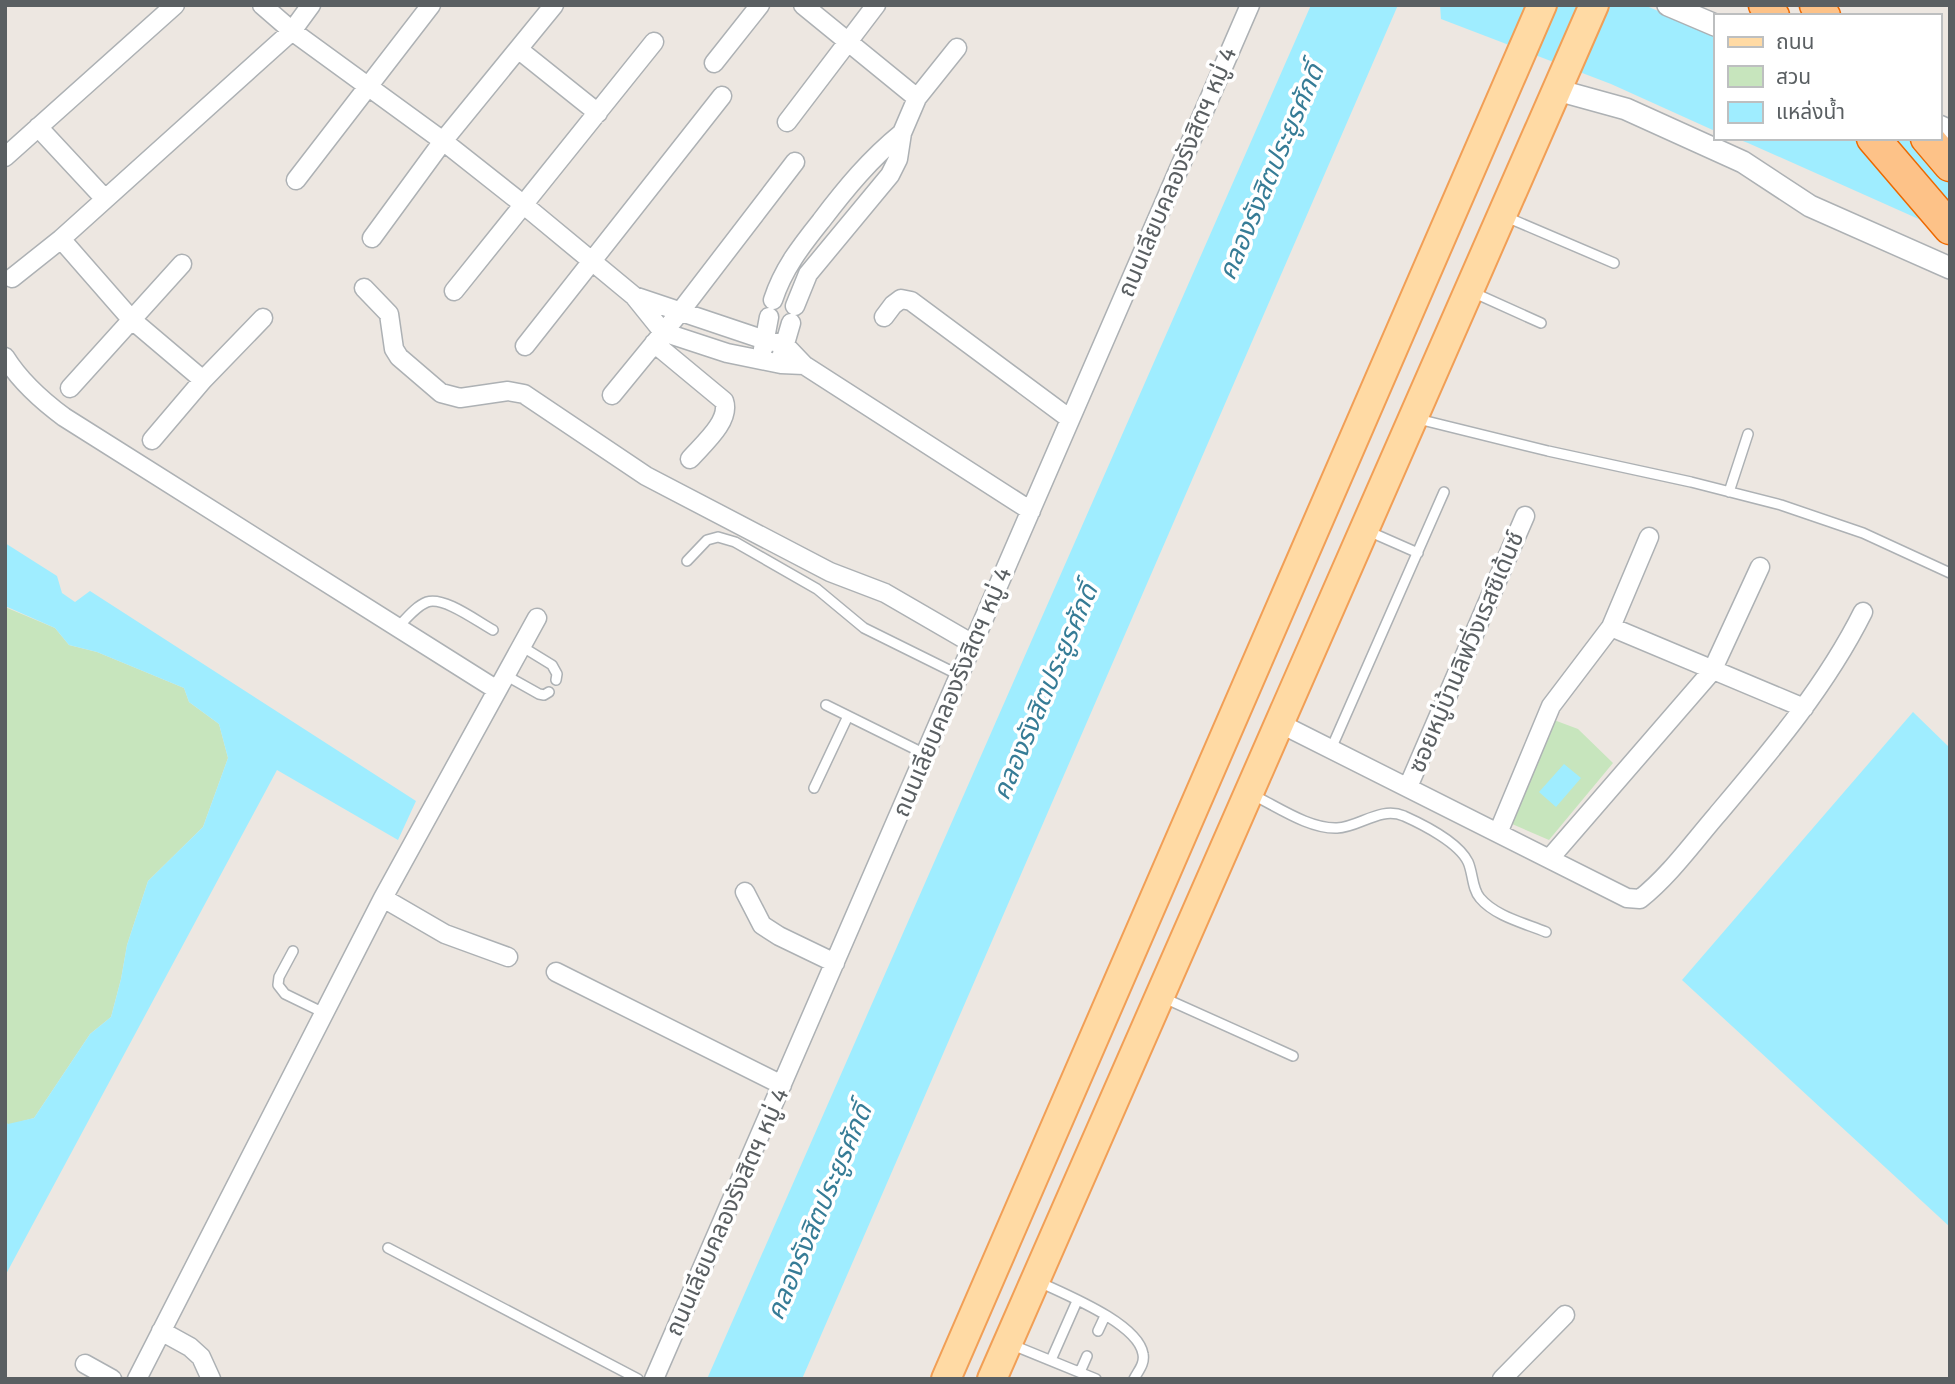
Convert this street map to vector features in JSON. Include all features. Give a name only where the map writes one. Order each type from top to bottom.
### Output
[{"type":"highway","points":[[1875,140],[1950,228]]},
{"type":"highway","points":[[1929,140],[1950,165]]},
{"type":"main road","points":[[946,1379],[1542,5]]},
{"type":"main road","points":[[992,1379],[1594,5]]},
{"type":"main road","points":[[1254,670],[1294,688]]},
{"type":"street","points":[[5,157],[174,5]]},
{"type":"street","points":[[262,5],[292,31],[443,141],[634,296],[784,344],[804,365],[1031,511]]},
{"type":"street","points":[[12,278],[61,239],[292,31],[311,5]]},
{"type":"street","points":[[296,180],[430,5]]},
{"type":"street","points":[[372,238],[443,141],[554,5]]},
{"type":"street","points":[[714,63],[760,5]]},
{"type":"street","points":[[803,5],[917,98]]},
{"type":"street","points":[[787,122],[876,5]]},
{"type":"street","name":"ถนนเลียบคลองรังสิตฯ หมู่ 4","points":[[654,1379],[1250,5]]},
{"type":"street","points":[[1668,5],[1714,25]]},
{"type":"street","points":[[454,290],[654,42]]},
{"type":"street","points":[[780,364],[793,315],[808,274],[890,175],[898,159],[902,133],[917,98],[957,48]]},
{"type":"street","points":[[518,49],[598,113]]},
{"type":"street","points":[[1559,84],[1626,109],[1744,162],[1810,206],[1950,268]]},
{"type":"street","points":[[525,346],[722,96]]},
{"type":"street","points":[[38,128],[105,199]]},
{"type":"street","points":[[761,359],[779,279],[790,261],[855,176],[878,152],[902,133]]},
{"type":"street","points":[[612,395],[680,312],[795,162]]},
{"type":"street","points":[[61,239],[131,319],[203,380]]},
{"type":"street","points":[[70,388],[182,264]]},
{"type":"street","points":[[364,288],[389,314],[394,349],[399,357],[441,393],[460,398],[508,391],[524,394],[646,476],[830,572],[902,602],[973,644]]},
{"type":"street","points":[[634,296],[658,338],[724,401],[727,408],[724,419],[690,459]]},
{"type":"street","points":[[884,317],[901,299],[911,302],[1070,419]]},
{"type":"street","points":[[152,440],[203,380],[263,318]]},
{"type":"street","points":[[658,338],[780,364],[804,365]]},
{"type":"street","points":[[5,357],[15,373],[64,417],[398,627],[501,683]]},
{"type":"street","name":"ซอยหมู่บ้านลิฟวิ่งเรสซิเด้นซ์","points":[[1408,787],[1525,516]]},
{"type":"street","points":[[1498,833],[1551,706],[1611,627],[1649,537]]},
{"type":"street","points":[[1550,859],[1712,671],[1760,567]]},
{"type":"street","name":"ซอยหมู่บ้านลิฟวิ่งเรสซิเด้นซ์","points":[[1279,723],[1627,898],[1640,899],[1706,827],[1804,708],[1835,664],[1863,612]]},
{"type":"street","points":[[137,1379],[383,898],[537,618]]},
{"type":"street","points":[[1611,627],[1804,708]]},
{"type":"street","points":[[745,892],[762,925],[835,963]]},
{"type":"street","points":[[383,898],[445,934],[508,957]]},
{"type":"street","points":[[555,972],[782,1085]]},
{"type":"street","points":[[1502,1379],[1565,1315]]},
{"type":"street","points":[[161,1331],[190,1347],[201,1357],[211,1379]]},
{"type":"street","points":[[85,1364],[112,1379]]},
{"type":"lane","points":[[1502,216],[1614,263]]},
{"type":"lane","points":[[1469,291],[1541,323]]},
{"type":"lane","points":[[1413,418],[1781,505],[1863,533],[1950,573]]},
{"type":"lane","points":[[1729,492],[1748,434]]},
{"type":"lane","points":[[1331,749],[1444,492]]},
{"type":"lane","points":[[1364,529],[1418,552]]},
{"type":"lane","points":[[687,561],[707,540],[718,537],[735,542],[817,589],[864,628],[959,675]]},
{"type":"lane","points":[[398,627],[428,601],[438,601],[449,604],[493,630]]},
{"type":"lane","points":[[521,646],[552,665],[557,674],[555,680]]},
{"type":"lane","points":[[501,683],[544,695],[549,692]]},
{"type":"lane","points":[[826,705],[925,754]]},
{"type":"lane","points":[[814,788],[848,716]]},
{"type":"lane","points":[[1248,793],[1318,826],[1350,827],[1388,813],[1402,815],[1451,842],[1462,852],[1469,864],[1477,895],[1490,908],[1546,932]]},
{"type":"lane","points":[[293,951],[279,977],[278,985],[285,994],[324,1013]]},
{"type":"lane","points":[[1159,996],[1293,1056]]},
{"type":"lane","points":[[388,1248],[638,1379]]},
{"type":"lane","points":[[1036,1280],[1132,1333],[1144,1357],[1142,1366],[1133,1379]]},
{"type":"lane","points":[[1051,1360],[1077,1301]]},
{"type":"lane","points":[[1098,1331],[1105,1316]]},
{"type":"lane","points":[[1008,1343],[1096,1379]]},
{"type":"lane","points":[[1080,1372],[1087,1356]]},
{"type":"green space","points":[[5,607],[55,628],[69,645],[97,652],[184,688],[189,702],[219,724],[228,758],[203,827],[148,881],[127,945],[111,1017],[90,1034],[34,1118],[8,1125],[5,1121]]},
{"type":"green space","points":[[1554,720],[1578,729],[1613,763],[1549,840],[1512,824]]},
{"type":"water","name":"คลองรังสิตประยูรศักดิ์","points":[[1311,5],[1398,5],[802,1379],[707,1379]]},
{"type":"water","points":[[1440,5],[1644,5],[1714,35],[1714,131],[1611,84],[1441,19]]},
{"type":"water","points":[[1950,139],[1950,233],[1740,140]]},
{"type":"water","points":[[5,543],[57,576],[62,593],[75,602],[90,591],[416,801],[398,840],[277,770],[5,1276],[5,1121],[8,1124],[34,1118],[90,1034],[111,1017],[127,945],[148,881],[203,827],[228,758],[219,724],[189,702],[184,688],[97,652],[69,645],[55,628],[5,606]]},
{"type":"water","points":[[1913,712],[1950,748],[1950,1227],[1682,980]]},
{"type":"water","points":[[1564,764],[1581,778],[1556,807],[1539,792]]}]
